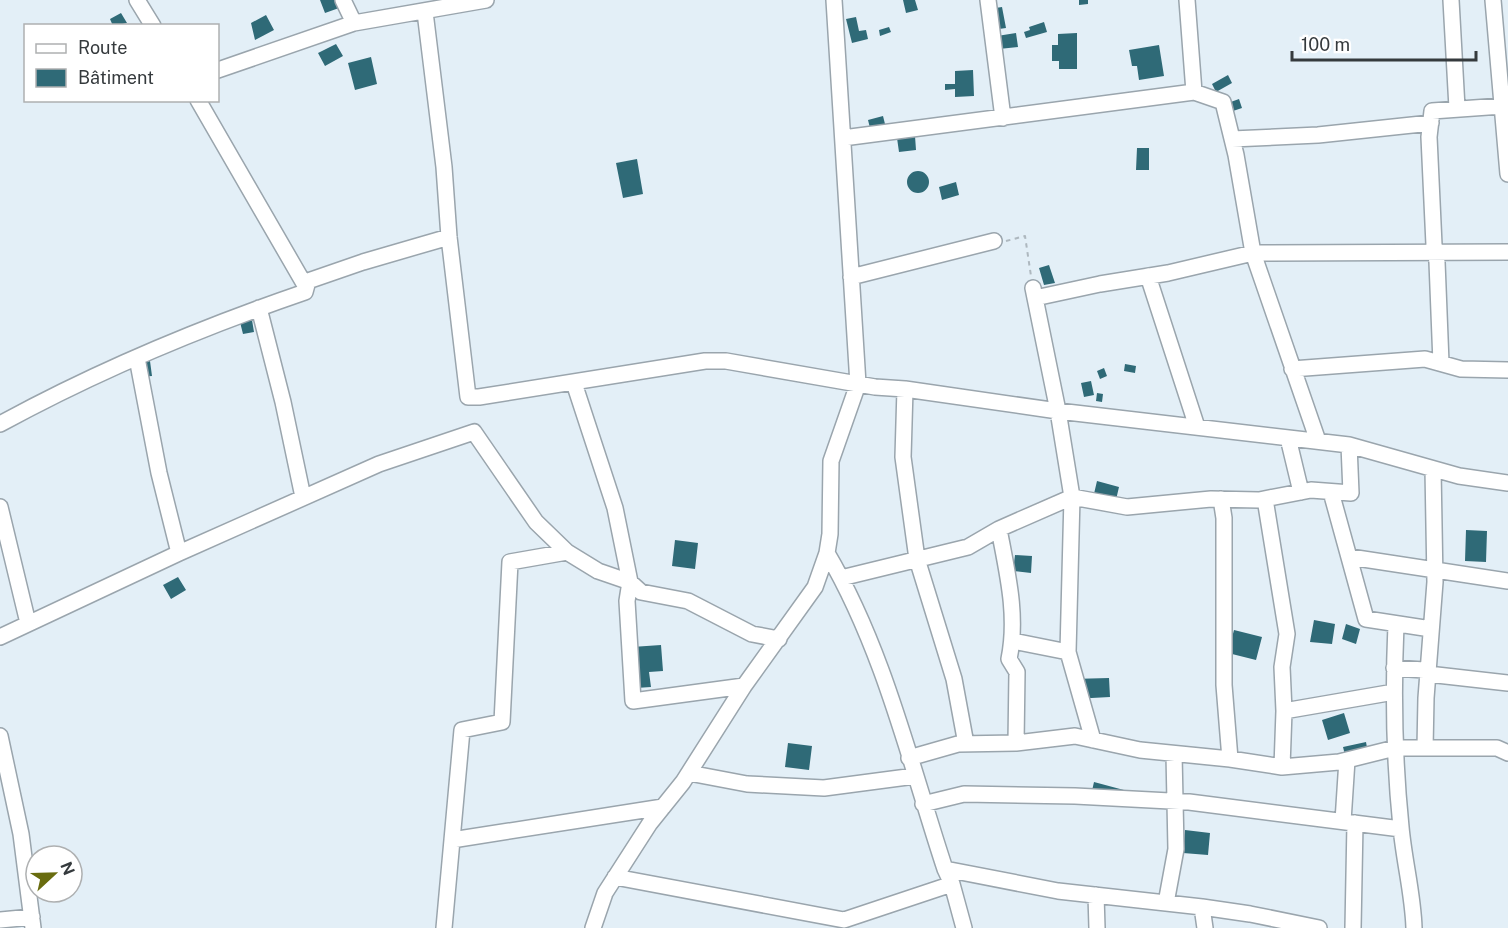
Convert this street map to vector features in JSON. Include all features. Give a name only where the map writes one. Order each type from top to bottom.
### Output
[{"type":"street","points":[[137,0],[152,24]]},
{"type":"street","points":[[343,0],[354,23]]},
{"type":"street","points":[[219,70],[354,23],[486,0]]},
{"type":"street","points":[[593,928],[604,893],[814,587],[827,554],[830,534],[831,461],[858,384],[834,0]]},
{"type":"street","points":[[988,0],[1003,118]]},
{"type":"street","points":[[1187,0],[1194,92]]},
{"type":"street","points":[[1451,0],[1457,108]]},
{"type":"street","points":[[1493,0],[1508,174]]},
{"type":"street","points":[[425,12],[468,397],[705,361],[726,361],[858,384],[1058,411],[1349,445],[1459,476],[1508,483]]},
{"type":"street","points":[[843,138],[1194,92],[1223,102],[1232,139],[1252,253],[1318,441]]},
{"type":"street","points":[[199,102],[306,287]]},
{"type":"street","points":[[1441,363],[1430,137],[1432,111],[1502,106]]},
{"type":"street","points":[[1232,139],[1318,135],[1431,123]]},
{"type":"street","points":[[0,424],[83,381],[259,308],[304,292],[308,281],[449,237]]},
{"type":"street","points":[[851,278],[994,241]]},
{"type":"street","points":[[1093,740],[1068,652],[1072,497],[1058,411],[1034,293],[1148,276],[1252,253],[1508,252]]},
{"type":"street","points":[[1148,276],[1197,428]]},
{"type":"street","points":[[259,308],[283,402],[303,497]]},
{"type":"street","points":[[137,358],[159,473],[179,553]]},
{"type":"street","points":[[1292,369],[1425,359],[1461,369],[1508,370]]},
{"type":"street","points":[[574,382],[615,508],[630,582],[627,601],[633,700],[744,686]]},
{"type":"street","points":[[905,389],[903,457],[917,560],[954,679],[966,744]]},
{"type":"street","points":[[0,637],[179,553],[379,464],[474,432],[536,522],[567,552],[598,571],[630,582],[641,592],[688,601],[752,634],[779,639]]},
{"type":"street","points":[[1288,438],[1301,492]]},
{"type":"street","points":[[841,578],[968,548],[999,529],[1072,497],[1127,507],[1221,499],[1265,499],[1311,490],[1351,493],[1349,445]]},
{"type":"street","points":[[1425,748],[1435,582],[1433,469]]},
{"type":"street","points":[[1331,492],[1366,619],[1431,629]]},
{"type":"street","points":[[1221,499],[1224,518],[1224,686],[1230,759]]},
{"type":"street","points":[[1265,499],[1287,634],[1282,667],[1284,711],[1282,767]]},
{"type":"street","points":[[0,507],[28,623]]},
{"type":"street","points":[[999,529],[1013,606],[1013,641],[1009,659],[1017,672],[1016,743]]},
{"type":"street","points":[[444,928],[462,730],[502,722],[510,562],[567,552]]},
{"type":"street","points":[[827,554],[857,612],[880,671],[923,804],[952,884],[964,928]]},
{"type":"street","points":[[1350,557],[1508,581]]},
{"type":"street","points":[[1396,624],[1395,748],[1401,829],[1414,910],[1414,928]]},
{"type":"street","points":[[1013,641],[1068,652]]},
{"type":"street","points":[[1394,668],[1424,670],[1428,674],[1508,683]]},
{"type":"street","points":[[1284,711],[1394,692]]},
{"type":"street","points":[[0,736],[3,768],[21,834],[32,922],[0,920]]},
{"type":"street","points":[[909,758],[958,744],[1016,743],[1075,736],[1140,750],[1282,767],[1347,760],[1395,748],[1497,748],[1508,753]]},
{"type":"street","points":[[1166,903],[1176,849],[1174,754]]},
{"type":"street","points":[[1347,760],[1353,928]]},
{"type":"street","points":[[688,773],[747,784],[824,788],[915,776]]},
{"type":"street","points":[[923,804],[964,794],[1075,796],[1175,802],[1298,814],[1401,829]]},
{"type":"street","points":[[452,840],[663,807]]},
{"type":"street","points":[[945,869],[1058,891],[1202,907],[1319,928]]},
{"type":"street","points":[[615,877],[844,920],[849,923],[952,884]]},
{"type":"street","points":[[1096,895],[1097,928]]},
{"type":"street","points":[[1202,907],[1205,928]]},
{"type":"path","points":[[994,241],[1008,241],[1025,236],[1034,293]]},
{"type":"building","points":[[320,0],[336,0],[339,8],[325,13]]},
{"type":"building","points":[[903,0],[915,0],[918,10],[906,13]]},
{"type":"building","points":[[1079,0],[1088,0],[1088,4],[1079,5]]},
{"type":"building","points":[[1002,7],[1006,28],[992,30],[989,9]]},
{"type":"building","points":[[121,13],[127,23],[112,24],[110,19]]},
{"type":"building","points":[[266,15],[274,30],[255,40],[251,23]]},
{"type":"building","points":[[856,17],[859,31],[866,30],[868,39],[852,43],[846,19]]},
{"type":"building","points":[[1044,22],[1047,32],[1026,38],[1024,32],[1030,30],[1029,27]]},
{"type":"building","points":[[889,27],[891,32],[880,36],[879,30]]},
{"type":"building","points":[[1016,33],[1018,47],[999,49],[997,36]]},
{"type":"building","points":[[1077,33],[1077,69],[1059,69],[1059,61],[1052,61],[1052,45],[1058,45],[1058,34]]},
{"type":"building","points":[[336,44],[343,56],[325,66],[318,53]]},
{"type":"building","points":[[1159,45],[1164,76],[1139,80],[1137,66],[1132,66],[1129,50]]},
{"type":"building","points":[[371,57],[377,84],[355,90],[348,63]]},
{"type":"building","points":[[973,70],[974,96],[955,97],[955,89],[945,90],[945,84],[955,84],[955,71]]},
{"type":"building","points":[[1228,75],[1232,83],[1216,92],[1212,84]]},
{"type":"building","points":[[1239,99],[1242,108],[1230,112],[1228,103]]},
{"type":"building","points":[[883,116],[885,124],[870,128],[868,120]]},
{"type":"building","points":[[915,136],[916,150],[899,152],[897,138]]},
{"type":"building","points":[[1137,148],[1149,148],[1149,170],[1136,170]]},
{"type":"building","points":[[637,159],[643,194],[623,198],[616,163]]},
{"type":"building","points":[[918,171],[926,174],[929,182],[926,190],[918,193],[910,190],[907,182],[910,174]]},
{"type":"building","points":[[956,182],[959,195],[942,200],[939,187]]},
{"type":"building","points":[[1049,265],[1055,283],[1044,285],[1039,268]]},
{"type":"building","points":[[252,320],[254,332],[243,334],[240,322]]},
{"type":"building","points":[[150,361],[152,376],[138,377],[140,362]]},
{"type":"building","points":[[1125,364],[1136,366],[1135,373],[1124,371]]},
{"type":"building","points":[[1104,368],[1107,376],[1100,379],[1097,371]]},
{"type":"building","points":[[1091,381],[1094,395],[1084,397],[1081,383]]},
{"type":"building","points":[[1097,393],[1103,394],[1102,402],[1096,401]]},
{"type":"building","points":[[1097,481],[1119,487],[1115,504],[1093,498]]},
{"type":"building","points":[[1466,530],[1487,531],[1486,562],[1465,561]]},
{"type":"building","points":[[675,540],[698,543],[695,569],[672,566]]},
{"type":"building","points":[[1015,555],[1032,556],[1031,573],[1013,571]]},
{"type":"building","points":[[178,577],[186,590],[171,599],[163,585]]},
{"type":"building","points":[[1314,620],[1335,624],[1332,644],[1310,642]]},
{"type":"building","points":[[1346,624],[1360,629],[1356,644],[1342,639]]},
{"type":"building","points":[[1234,630],[1262,637],[1256,660],[1228,653]]},
{"type":"building","points":[[661,645],[663,671],[649,672],[651,687],[636,688],[632,647]]},
{"type":"building","points":[[1109,678],[1110,697],[1073,699],[1072,679]]},
{"type":"building","points":[[1344,713],[1350,733],[1328,740],[1322,720]]},
{"type":"building","points":[[1366,742],[1368,753],[1346,759],[1343,747]]},
{"type":"building","points":[[788,743],[812,746],[809,770],[785,767]]},
{"type":"building","points":[[1094,782],[1135,793],[1091,795]]},
{"type":"building","points":[[1185,830],[1210,833],[1208,855],[1183,853]]}]
